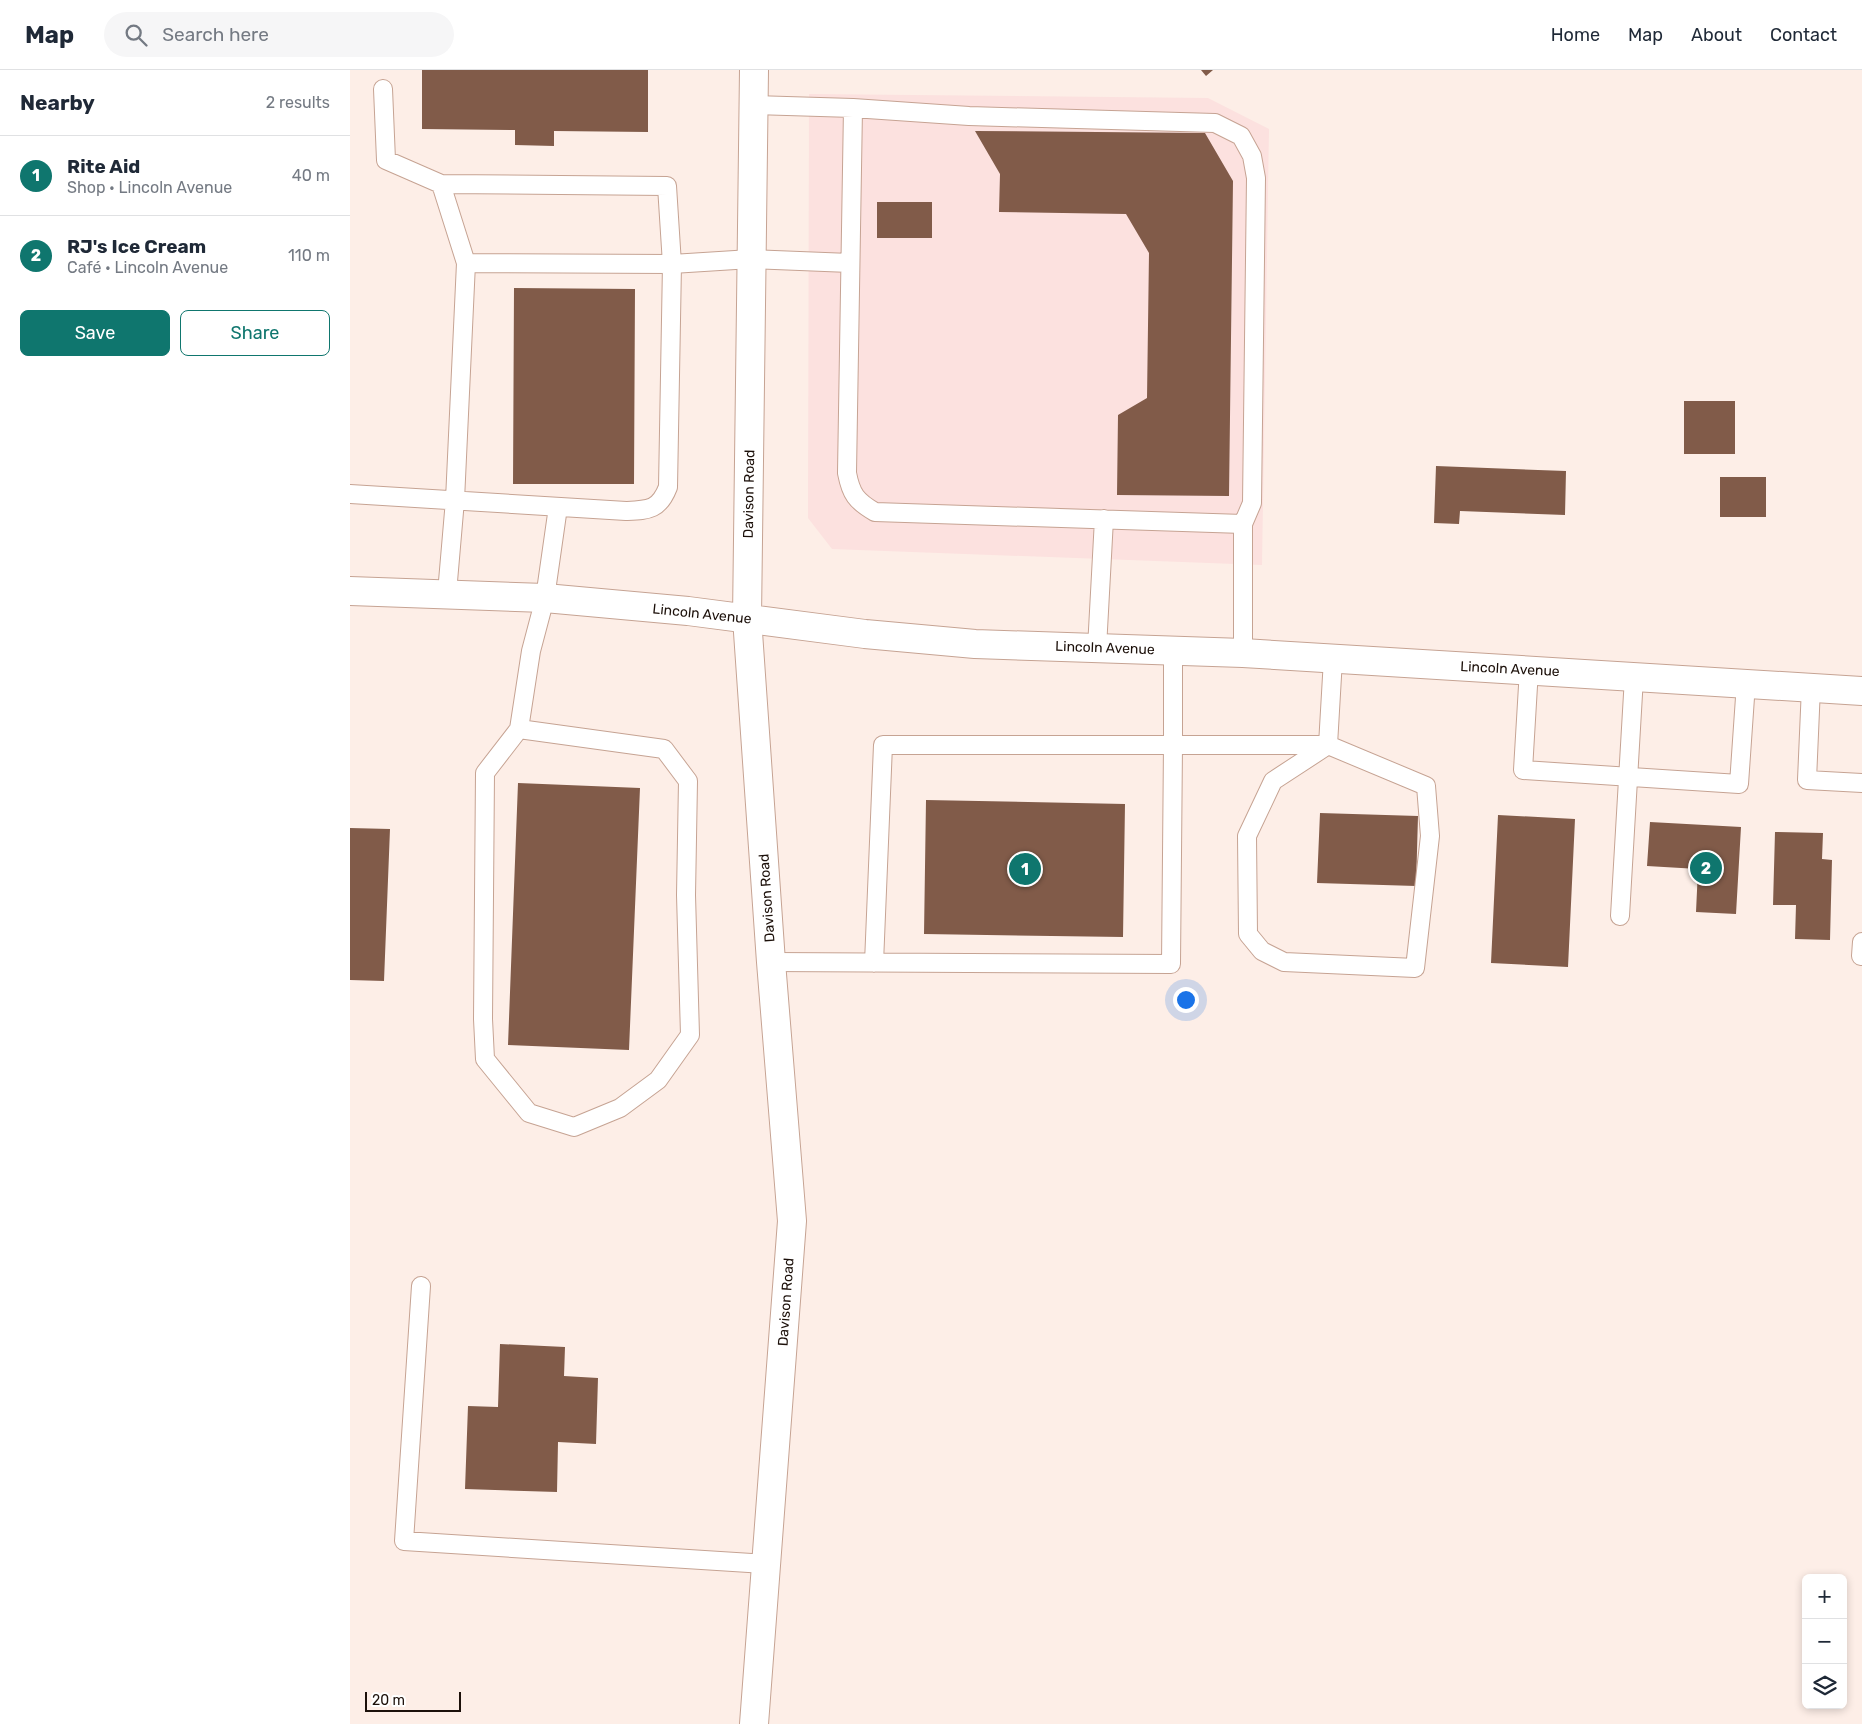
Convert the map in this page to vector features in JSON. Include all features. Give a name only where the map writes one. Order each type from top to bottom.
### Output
[{"type":"street","name":"Davison Road","points":[[754,70],[747,618],[792,1221],[754,1724]]},
{"type":"street","name":"Lincoln Avenue","points":[[350,591],[546,598],[747,618],[865,634],[975,644],[1243,653],[1862,691]]},
{"type":"lane","points":[[350,494],[626,511],[649,510],[662,501],[668,487],[672,264],[667,186],[441,184],[386,160],[383,89]]},
{"type":"lane","points":[[753,105],[853,108],[969,116],[1215,123],[1241,136],[1252,156],[1256,178],[1252,503],[1243,524],[1243,653]]},
{"type":"lane","points":[[853,108],[847,472],[850,489],[860,504],[875,512],[1243,524]]},
{"type":"lane","points":[[441,184],[466,263],[455,500],[447,593]]},
{"type":"lane","points":[[466,263],[672,264],[751,259],[850,263]]},
{"type":"lane","points":[[519,729],[664,749],[688,781],[686,895],[690,1035],[658,1080],[620,1108],[574,1127],[530,1113],[485,1059],[485,773],[519,729],[531,651],[546,598],[558,507]]},
{"type":"lane","points":[[1097,648],[1104,519]]},
{"type":"lane","points":[[772,962],[1171,964],[1173,650]]},
{"type":"lane","points":[[1328,745],[1333,659]]},
{"type":"lane","points":[[1529,670],[1523,770],[1739,784],[1746,683]]},
{"type":"lane","points":[[1620,916],[1634,678]]},
{"type":"lane","points":[[1811,687],[1807,780],[1862,783]]},
{"type":"lane","points":[[874,963],[882,745],[1328,745],[1426,786],[1430,836],[1415,968],[1284,962],[1262,950],[1248,934],[1246,836],[1274,781],[1328,745]]},
{"type":"lane","points":[[421,1286],[404,1541],[766,1564]]},
{"type":"shaded area","points":[[809,94],[1208,98],[1269,129],[1262,565],[832,549],[808,518]]},
{"type":"building","points":[[422,70],[648,70],[648,132],[554,131],[554,146],[515,145],[515,130],[422,129]]},
{"type":"building","points":[[1201,70],[1213,70],[1206,76]]},
{"type":"building","points":[[975,131],[1205,133],[1233,181],[1229,496],[1117,495],[1118,415],[1147,398],[1149,253],[1126,214],[999,212],[1000,174]]},
{"type":"building","points":[[877,202],[932,202],[932,238],[877,238]]},
{"type":"building","points":[[514,288],[635,289],[634,484],[513,484]]},
{"type":"building","points":[[1684,401],[1735,401],[1735,454],[1684,454]]},
{"type":"building","points":[[1436,466],[1566,471],[1565,515],[1460,511],[1459,524],[1434,523]]},
{"type":"building","points":[[1720,477],[1766,477],[1766,517],[1720,517]]},
{"type":"building","points":[[518,783],[640,788],[629,1050],[508,1045]]},
{"type":"building","points":[[926,800],[1125,804],[1123,937],[924,934]]},
{"type":"building","points":[[1320,813],[1418,816],[1416,886],[1317,883]]},
{"type":"building","points":[[1498,815],[1575,819],[1568,967],[1491,963]]},
{"type":"building","points":[[1650,822],[1741,827],[1736,914],[1696,912],[1698,869],[1647,866]]},
{"type":"building","points":[[350,828],[390,829],[384,981],[350,980]]},
{"type":"building","points":[[1775,832],[1823,833],[1822,859],[1832,860],[1830,940],[1795,939],[1796,905],[1773,905]]},
{"type":"building","points":[[500,1344],[565,1347],[564,1376],[598,1378],[596,1444],[558,1442],[557,1492],[465,1489],[468,1406],[498,1407]]},
{"type":"place","name":"RJ's Ice Cream","points":[[1706,868]]},
{"type":"place","name":"Rite Aid","points":[[1025,869]]}]
